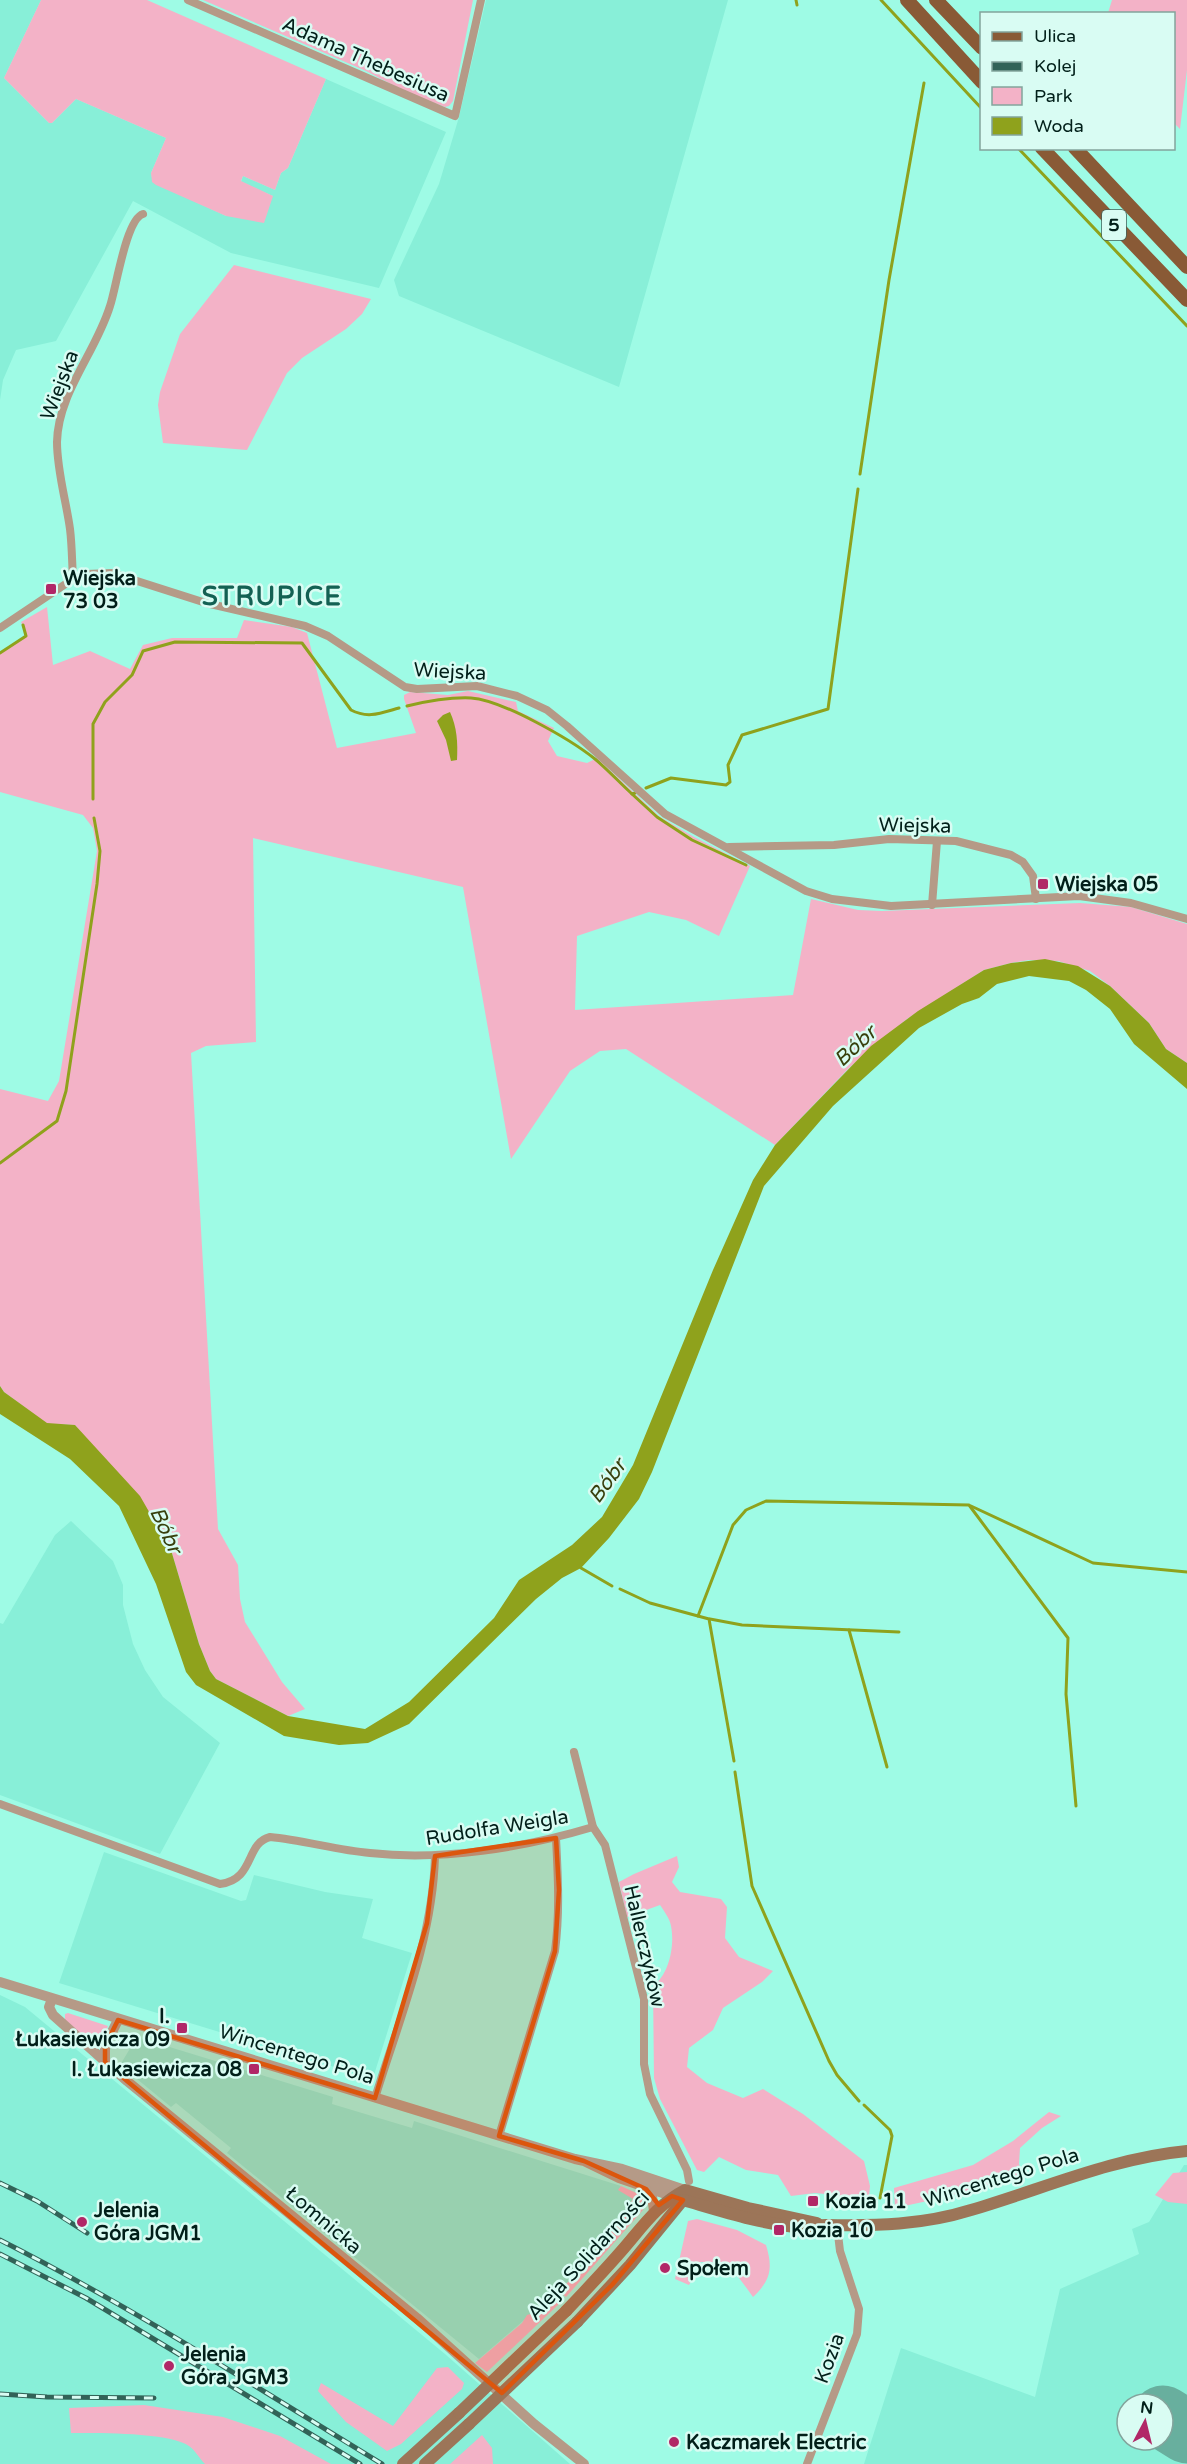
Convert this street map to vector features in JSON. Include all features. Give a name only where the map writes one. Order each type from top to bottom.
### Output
[{"type":"main road","points":[[907,0],[980,81]]},
{"type":"main road","points":[[936,0],[980,47]]},
{"type":"main road","name":"5","points":[[1044,150],[1187,300]]},
{"type":"main road","name":"5","points":[[1076,150],[1187,267]]},
{"type":"main road","name":"Wincentego Pola","points":[[682,2192],[770,2222],[800,2228],[831,2225],[891,2226],[941,2218],[1127,2160],[1187,2151]]},
{"type":"main road","name":"Aleja Solidarności","points":[[403,2464],[566,2311],[603,2272],[654,2211],[682,2192]]},
{"type":"main road","name":"Aleja Solidarności","points":[[429,2461],[577,2322],[630,2265],[682,2192]]},
{"type":"street","name":"Adama Thebesiusa","points":[[188,0],[455,116],[481,0]]},
{"type":"street","name":"Wiejska","points":[[73,579],[70,530],[58,456],[58,428],[74,384],[110,309],[129,235],[137,217],[143,214]]},
{"type":"street","name":"Wiejska","points":[[0,628],[73,579],[86,574],[112,573],[206,603],[305,626],[328,636],[405,687],[417,689],[477,686],[517,696],[547,710],[665,814],[686,828],[727,847],[806,891],[832,899],[891,906],[1079,896],[1131,903],[1187,919]]},
{"type":"street","name":"Wiejska","points":[[727,847],[834,845],[889,838],[956,841],[1011,855],[1023,861],[1033,876],[1036,899]]},
{"type":"street","points":[[932,905],[938,841]]},
{"type":"street","name":"Hallerczyków","points":[[574,1752],[593,1827],[605,1845],[644,1999],[644,2064],[650,2094],[687,2170],[682,2192]]},
{"type":"street","name":"Rudolfa Weigla","points":[[0,1804],[220,1884],[240,1877],[263,1839],[278,1838],[372,1854],[435,1856],[556,1838],[593,1827]]},
{"type":"street","points":[[499,2136],[555,1951],[559,1890],[556,1838]]},
{"type":"street","points":[[375,2098],[427,1923],[434,1890],[435,1856]]},
{"type":"street","name":"Wincentego Pola","points":[[0,1982],[499,2136],[584,2161],[622,2169],[682,2192]]},
{"type":"street","name":"Łomnicka","points":[[52,1999],[49,2007],[53,2015],[105,2062],[369,2281],[417,2318],[534,2424],[584,2464]]},
{"type":"street","points":[[105,2062],[105,2046],[118,2020]]},
{"type":"street","name":"Wincentego Pola","points":[[584,2161],[646,2189],[682,2192]]},
{"type":"street","points":[[646,2189],[652,2196],[654,2211]]},
{"type":"street","name":"Kozia","points":[[807,2464],[857,2334],[859,2309],[831,2225]]},
{"type":"highlighted area","points":[[556,1838],[559,1890],[555,1951],[499,2136],[584,2161],[646,2189],[659,2205],[672,2196],[683,2200],[612,2285],[502,2393],[105,2062],[105,2046],[118,2020],[375,2098],[427,1923],[435,1856]]},
{"type":"shaded area","points":[[0,0],[41,0],[4,78],[49,123],[52,123],[76,99],[166,138],[151,173],[153,182],[226,216],[273,196],[241,182],[243,176],[275,190],[281,173],[288,168],[326,79],[446,132],[379,288],[231,253],[133,201],[56,341],[16,350],[3,380],[0,400]]},
{"type":"shaded area","points":[[486,0],[728,0],[619,387],[399,296],[394,280],[439,184],[459,117]]},
{"type":"shaded area","points":[[71,1521],[113,1561],[123,1585],[123,1605],[133,1644],[145,1670],[163,1697],[220,1743],[160,1854],[0,1795],[0,1623],[3,1624],[55,1535]]},
{"type":"shaded area","points":[[104,1852],[241,1901],[246,1900],[254,1875],[325,1892],[373,1899],[362,1938],[412,1953],[374,2075],[370,2078],[59,1983]]},
{"type":"shaded area","points":[[0,1995],[25,2007],[445,2354],[570,2464],[0,2464]]},
{"type":"shaded area","points":[[137,2037],[333,2097],[332,2104],[412,2128],[414,2121],[621,2186],[619,2189],[634,2199],[620,2222],[597,2247],[593,2260],[584,2273],[576,2275],[479,2359],[227,2153],[231,2148],[176,2103],[171,2107],[120,2065]]},
{"type":"shaded area","points":[[1184,2165],[1187,2165],[1187,2464],[864,2464],[901,2348],[1035,2397],[1060,2289],[1139,2254],[1132,2229],[1149,2222]]},
{"type":"green space","points":[[41,0],[147,0],[326,79],[288,168],[281,173],[275,190],[243,176],[241,181],[273,196],[264,223],[226,216],[152,182],[151,173],[166,138],[76,99],[52,123],[49,123],[4,78]]},
{"type":"green space","points":[[203,0],[473,0],[453,101],[445,107],[410,94],[366,71]]},
{"type":"green space","points":[[1112,0],[1187,0],[1187,70],[1180,129],[1175,124],[1175,12],[1108,12]]},
{"type":"green space","points":[[234,265],[371,299],[362,314],[346,329],[302,358],[287,373],[247,450],[163,443],[158,405],[160,392],[180,334]]},
{"type":"green space","points":[[47,607],[53,665],[90,651],[130,669],[143,645],[172,638],[237,638],[244,620],[292,627],[307,633],[337,748],[416,733],[404,699],[404,695],[410,692],[448,695],[468,691],[516,702],[518,711],[554,728],[548,741],[557,756],[587,763],[597,758],[660,817],[750,866],[719,936],[686,920],[649,912],[577,936],[575,1010],[793,995],[811,899],[858,910],[882,911],[1080,903],[1131,907],[1187,924],[1187,1063],[1166,1049],[1149,1023],[1110,986],[1090,971],[1058,961],[1029,960],[984,970],[907,1019],[849,1068],[775,1145],[626,1049],[600,1051],[570,1071],[511,1159],[463,887],[253,838],[256,1042],[206,1046],[191,1053],[218,1529],[238,1565],[240,1599],[245,1622],[282,1682],[305,1709],[288,1716],[216,1679],[210,1671],[199,1644],[171,1550],[75,1425],[47,1424],[4,1392],[0,1386],[0,1089],[48,1101],[59,1081],[97,851],[93,828],[83,815],[0,792],[0,653],[26,636],[21,622]]},
{"type":"green space","points":[[677,1856],[679,1867],[672,1882],[680,1892],[721,1899],[727,1907],[725,1938],[739,1957],[773,1971],[762,1982],[723,2008],[713,2030],[689,2048],[687,2067],[707,2083],[743,2098],[763,2089],[803,2114],[864,2161],[870,2186],[868,2207],[852,2209],[835,2195],[815,2193],[791,2196],[778,2175],[746,2170],[719,2157],[704,2172],[697,2170],[660,2099],[654,2078],[653,1986],[663,1975],[670,1959],[672,1934],[670,1923],[660,1905],[627,1917],[619,1882]]},
{"type":"green space","points":[[65,2014],[108,2026],[99,2046],[95,2046],[65,2020]]},
{"type":"green space","points":[[1049,2112],[1061,2116],[1042,2128],[1020,2148],[1019,2164],[1023,2175],[946,2197],[895,2208],[894,2188],[973,2165],[1013,2141]]},
{"type":"green space","points":[[1187,2172],[1187,2204],[1168,2202],[1155,2195],[1173,2173]]},
{"type":"green space","points":[[621,2186],[643,2196],[645,2203],[643,2210],[566,2297],[560,2292],[556,2298],[559,2304],[487,2372],[475,2363],[522,2323],[527,2315],[534,2313],[576,2275],[584,2273],[593,2260],[597,2247],[620,2222],[633,2199],[618,2190]]},
{"type":"green space","points":[[697,2219],[737,2230],[766,2245],[769,2273],[764,2285],[753,2297],[730,2269],[715,2263],[694,2263],[693,2278],[689,2285],[675,2279],[688,2221]]},
{"type":"green space","points":[[448,2367],[464,2383],[462,2389],[401,2444],[387,2451],[346,2422],[318,2391],[321,2383],[393,2426],[437,2368]]},
{"type":"green space","points":[[144,2405],[223,2417],[280,2436],[331,2464],[205,2464],[189,2446],[179,2441],[132,2434],[71,2433],[69,2408]]},
{"type":"green space","points":[[482,2435],[492,2448],[493,2464],[450,2464]]},
{"type":"water","points":[[450,712],[456,729],[457,747],[457,760],[451,761],[446,740],[437,721]]},
{"type":"water","points":[[1045,959],[1078,966],[1110,986],[1149,1023],[1166,1049],[1187,1063],[1187,1089],[1134,1044],[1110,1009],[1086,990],[1069,981],[1029,976],[997,984],[979,998],[962,1004],[919,1028],[833,1106],[764,1186],[652,1472],[639,1499],[609,1538],[581,1568],[562,1578],[536,1599],[409,1724],[368,1743],[339,1745],[284,1736],[196,1685],[186,1672],[156,1584],[119,1506],[70,1459],[0,1414],[0,1386],[4,1392],[47,1423],[75,1425],[140,1496],[171,1550],[199,1644],[210,1671],[216,1679],[288,1716],[365,1729],[409,1702],[494,1618],[519,1580],[572,1545],[602,1517],[633,1465],[713,1270],[753,1180],[775,1145],[871,1046],[918,1011],[984,970],[1011,963]]},
{"type":"waterway","points":[[796,0],[797,5]]},
{"type":"waterway","points":[[881,0],[980,107]]},
{"type":"waterway","points":[[860,474],[889,280],[924,83]]},
{"type":"waterway","points":[[1020,150],[1187,326]]},
{"type":"waterway","points":[[646,788],[671,778],[726,785],[730,782],[728,765],[742,735],[828,709],[858,489]]},
{"type":"waterway","points":[[0,653],[26,636],[23,625]]},
{"type":"waterway","points":[[93,799],[93,724],[105,702],[132,675],[143,651],[175,642],[302,643],[351,710],[369,715],[399,708]]},
{"type":"waterway","points":[[407,706],[463,698],[484,700],[500,706],[569,741],[595,759],[632,794],[635,793]]},
{"type":"waterway","points":[[632,794],[657,817],[692,840],[746,865]]},
{"type":"waterway","points":[[0,1163],[57,1121],[66,1091],[97,884],[100,851],[94,818]]},
{"type":"waterway","points":[[698,1616],[733,1525],[746,1510],[766,1501],[969,1505],[1068,1638],[1066,1694],[1076,1806]]},
{"type":"waterway","points":[[971,1506],[1093,1563],[1187,1572]]},
{"type":"waterway","points":[[581,1568],[612,1586]]},
{"type":"waterway","points":[[620,1589],[650,1603],[709,1619],[734,1761]]},
{"type":"waterway","points":[[710,1619],[742,1625],[899,1632]]},
{"type":"waterway","points":[[849,1630],[887,1767]]},
{"type":"waterway","points":[[735,1772],[752,1886],[829,2061],[837,2075],[859,2101]]},
{"type":"waterway","points":[[864,2105],[890,2130],[892,2136],[880,2198]]},
{"type":"runway","points":[[1175,2424],[1187,2432]]},
{"type":"railway","points":[[0,2183],[37,2201],[87,2233]]},
{"type":"railway","points":[[0,2240],[146,2320],[382,2464]]},
{"type":"railway","points":[[0,2254],[86,2298],[360,2464]]},
{"type":"railway","points":[[0,2394],[154,2398]]},
{"type":"place","name":"Wiejska 73 03","points":[[51,589]]},
{"type":"place","name":"Wiejska 05","points":[[1043,884]]},
{"type":"place","name":"I. Łukasiewicza 09","points":[[182,2028]]},
{"type":"place","name":"I. Łukasiewicza 08","points":[[254,2069]]},
{"type":"place","name":"Kozia 11","points":[[813,2201]]},
{"type":"place","name":"Jelenia Góra JGM1","points":[[82,2222]]},
{"type":"place","name":"Kozia 10","points":[[779,2230]]},
{"type":"place","name":"Społem","points":[[665,2268]]},
{"type":"place","name":"Jelenia Góra JGM3","points":[[169,2366]]},
{"type":"place","name":"Kaczmarek Electric","points":[[674,2442]]},
{"type":"district","name":"STRUPICE","points":[[272,596]]},
{"type":"water label","name":"Bóbr","points":[[855,1046]]},
{"type":"water label","name":"Bóbr","points":[[607,1481]]},
{"type":"water label","name":"Bóbr","points":[[166,1530]]}]
